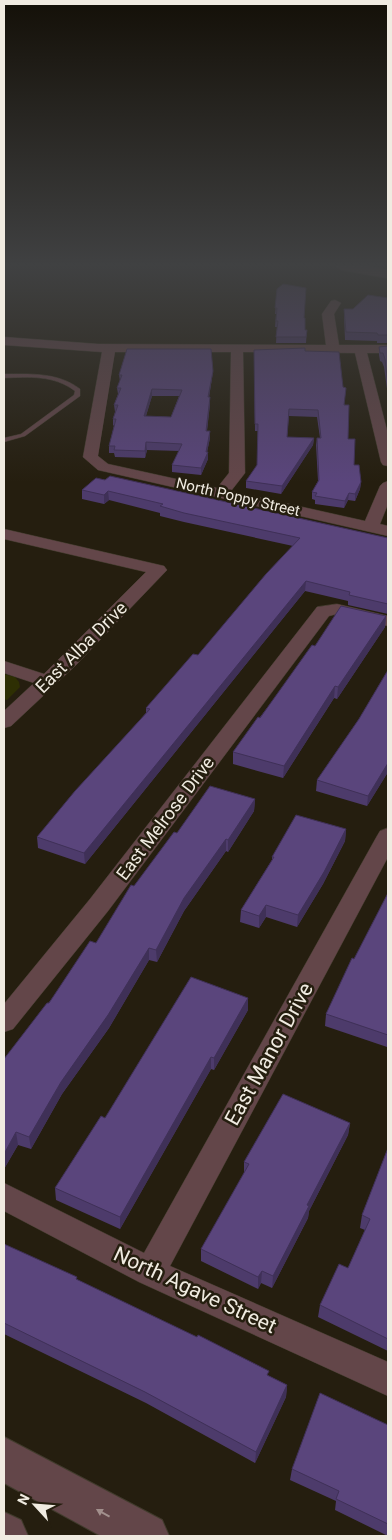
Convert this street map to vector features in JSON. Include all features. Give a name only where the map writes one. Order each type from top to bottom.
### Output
[{"type":"street","points":[[331,338],[333,349]]},
{"type":"street","points":[[4,341],[109,348],[388,349]]},
{"type":"street","name":"North Poppy Street","points":[[109,348],[90,457],[103,467],[388,531]]},
{"type":"street","points":[[221,493],[237,473],[237,348]]},
{"type":"street","points":[[360,349],[388,462]]},
{"type":"street","points":[[371,527],[388,486]]},
{"type":"street","name":"East Alba Drive","points":[[4,534],[158,570],[48,681],[4,722]]},
{"type":"street","name":"East Melrose Drive","points":[[4,1022],[99,905],[323,611],[337,609],[388,622]]},
{"type":"street","points":[[4,667],[48,681]]},
{"type":"street","name":"East Manor Drive","points":[[150,1272],[388,836]]},
{"type":"street","name":"North Agave Street","points":[[4,1196],[150,1272],[388,1379]]},
{"type":"street","points":[[4,1459],[146,1536]]},
{"type":"lane","points":[[4,376],[50,377],[72,384],[78,390],[77,396],[23,435],[4,440]]},
{"type":"shaded area","points":[[4,674],[15,677],[20,687],[7,700],[4,699]]},
{"type":"building","points":[[388,346],[388,385],[385,359],[383,353],[380,353],[379,347]]},
{"type":"building","points":[[305,348],[305,351],[339,352],[343,387],[346,388],[344,405],[349,405],[348,439],[355,439],[354,465],[359,465],[361,482],[355,494],[349,493],[345,501],[315,496],[317,493],[312,492],[319,480],[317,438],[321,438],[318,410],[289,409],[287,437],[314,438],[282,486],[246,481],[257,465],[258,424],[255,424],[254,350]]},
{"type":"building","points":[[127,349],[211,349],[213,371],[208,397],[210,397],[206,431],[210,431],[206,452],[208,452],[201,468],[172,465],[182,444],[146,442],[145,451],[114,450],[115,446],[109,446],[116,419],[113,419],[118,405],[114,405],[121,388],[117,388],[122,375],[119,375]],"holes":[[[152,389],[182,390],[171,417],[144,416]]]},
{"type":"building","points":[[110,476],[388,538],[388,604],[349,595],[350,592],[306,581],[84,853],[37,837],[75,791],[150,709],[146,708],[193,654],[198,655],[266,574],[300,538],[184,513],[160,506],[163,504],[108,491],[104,495],[82,490],[96,478],[105,480]]},
{"type":"building","points":[[341,606],[386,616],[338,687],[335,686],[284,766],[233,752],[258,717],[260,718],[312,645],[315,646]]},
{"type":"building","points":[[388,670],[388,763],[368,796],[317,780],[359,719]]},
{"type":"building","points":[[210,786],[255,799],[228,840],[226,839],[184,898],[156,950],[149,948],[108,1015],[61,1082],[29,1137],[16,1132],[4,1154],[4,1059],[47,1003],[49,1003],[90,941],[96,943],[131,885],[134,886],[174,832],[177,833]]},
{"type":"building","points":[[296,815],[346,829],[324,872],[298,915],[266,905],[259,916],[241,910],[274,857],[272,857]]},
{"type":"building","points":[[388,893],[388,1035],[326,1014],[352,958],[354,959]]},
{"type":"building","points":[[191,977],[248,998],[214,1058],[211,1057],[120,1217],[55,1188],[101,1116],[105,1118]]},
{"type":"building","points":[[283,1094],[350,1123],[307,1205],[309,1206],[273,1276],[262,1271],[258,1277],[201,1249],[249,1164],[244,1162]]},
{"type":"building","points":[[388,1148],[388,1339],[320,1305],[339,1264],[348,1268],[370,1219],[362,1215]]},
{"type":"building","points":[[4,1244],[77,1277],[76,1279],[197,1337],[198,1335],[269,1371],[267,1375],[287,1385],[256,1452],[145,1392],[4,1323]]},
{"type":"building","points":[[320,1393],[388,1425],[388,1524],[336,1499],[339,1491],[292,1469]]}]
